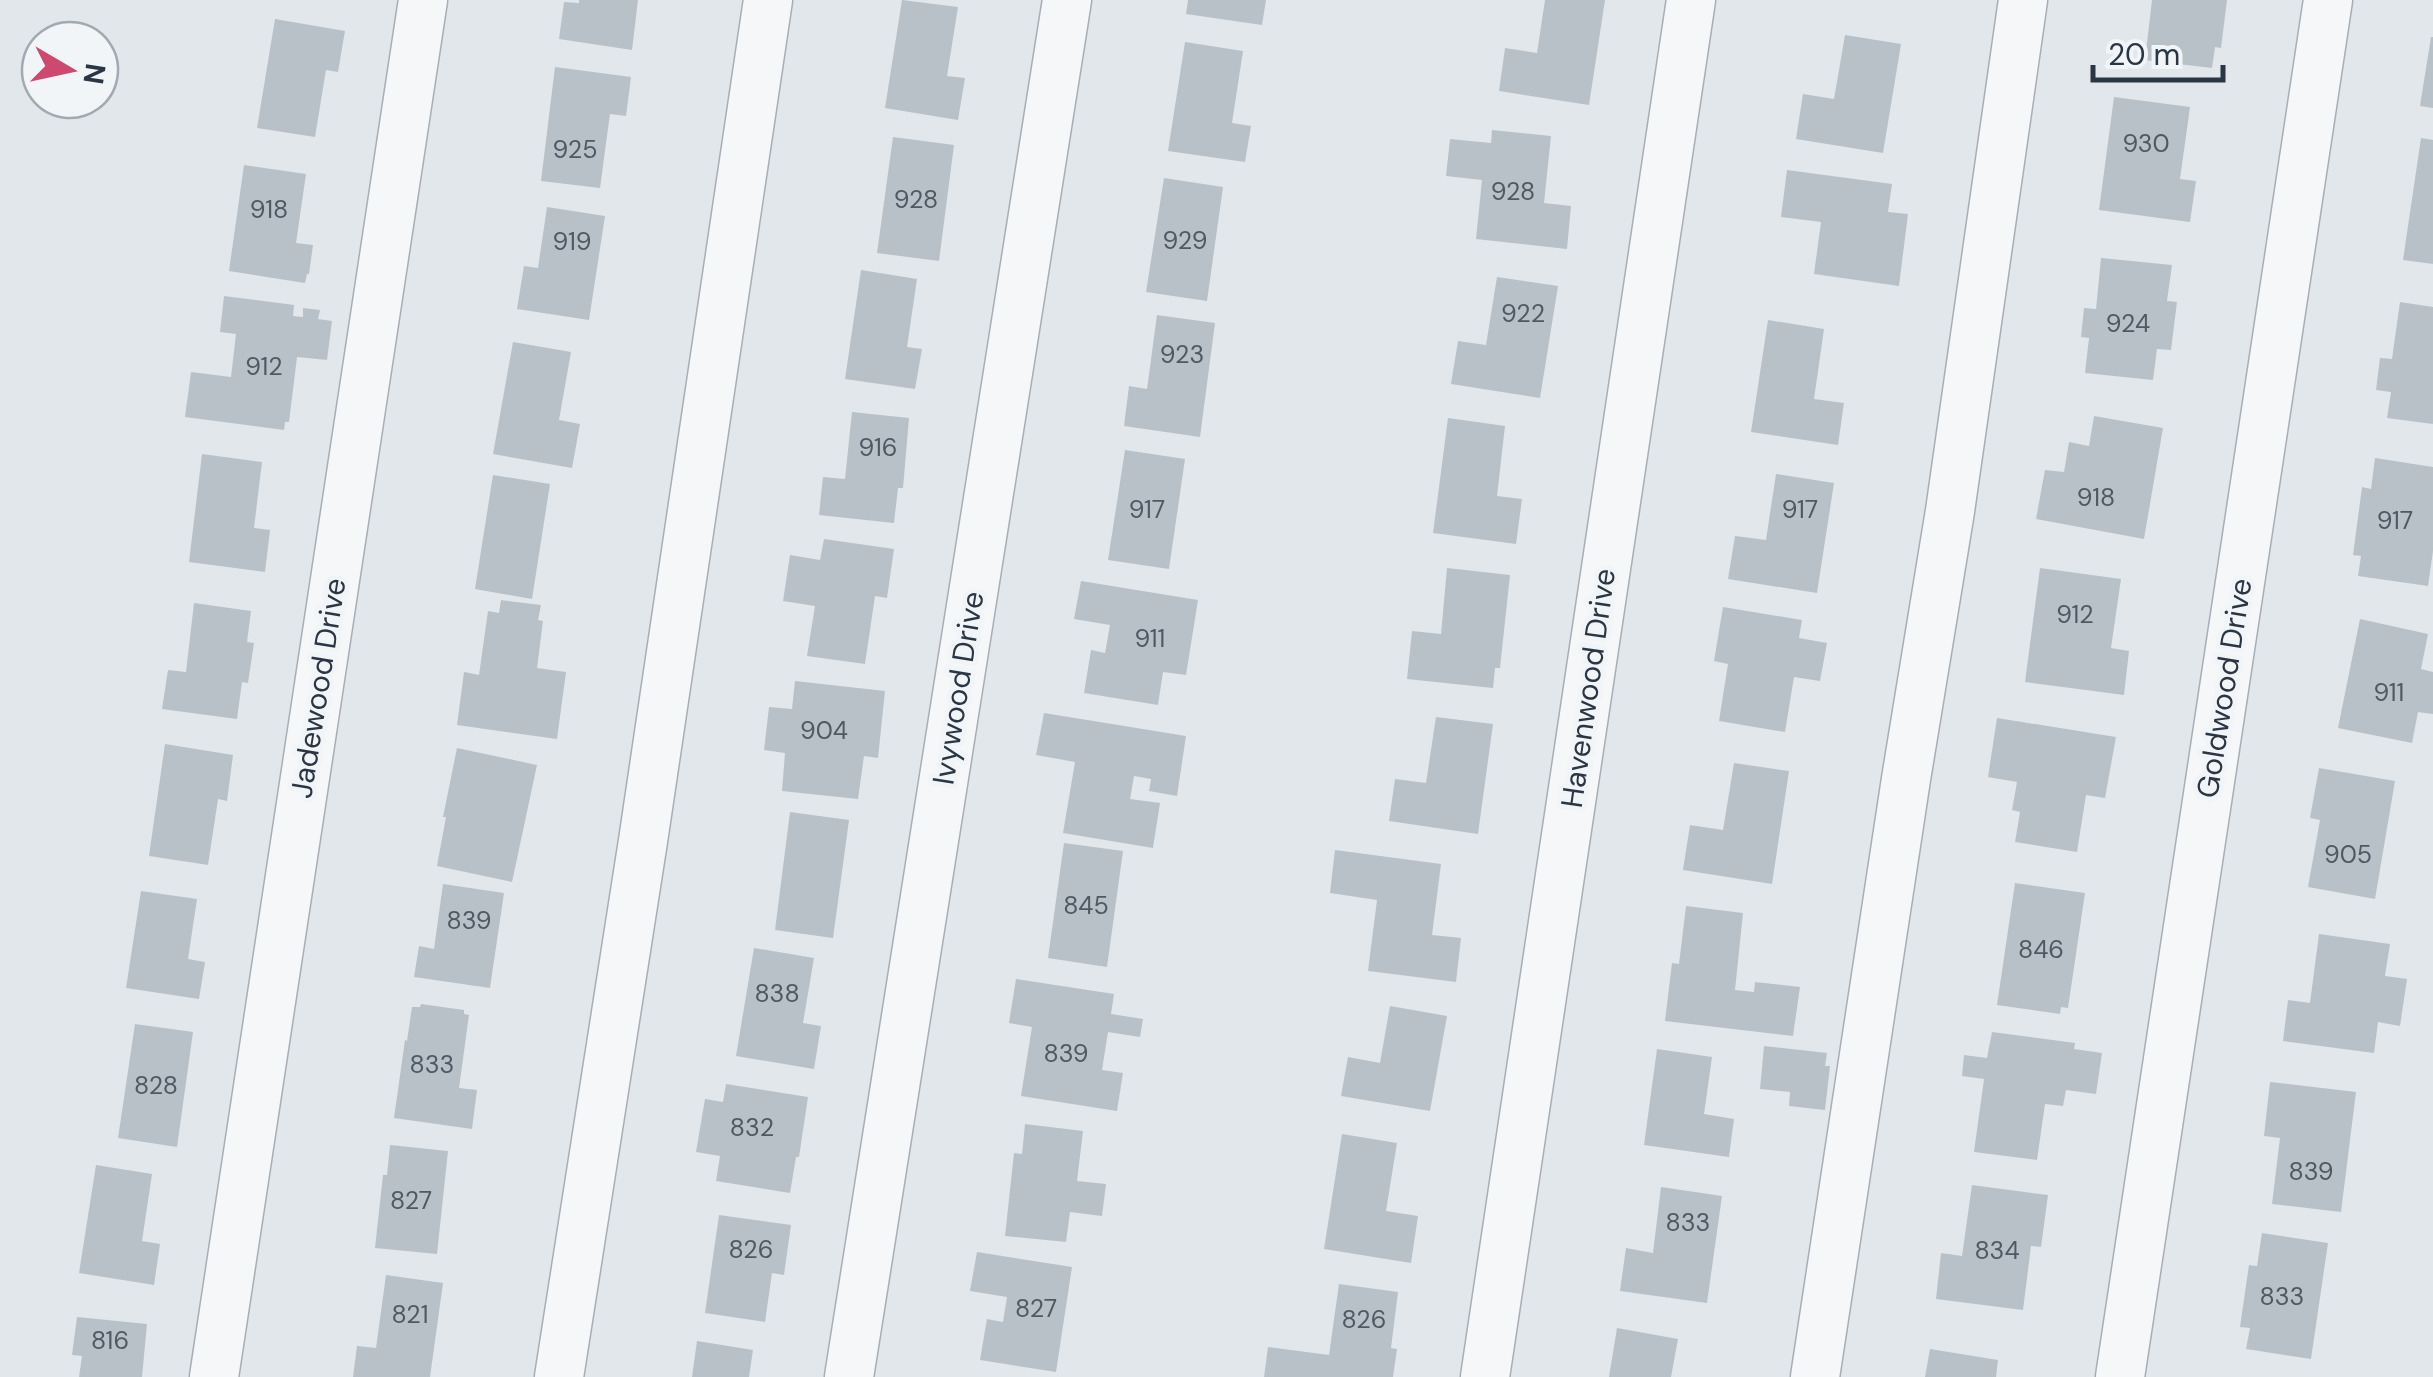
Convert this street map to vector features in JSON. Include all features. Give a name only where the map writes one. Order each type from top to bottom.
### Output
[{"type":"street","name":"Jadewood Drive","points":[[214,1377],[422,0]]},
{"type":"street","points":[[559,1377],[768,0]]},
{"type":"street","name":"Ivywood Drive","points":[[850,1377],[1068,0]]},
{"type":"street","name":"Havenwood Drive","points":[[1485,1377],[1691,0]]},
{"type":"street","points":[[1815,1377],[1950,512],[2023,0]]},
{"type":"street","name":"Goldwood Drive","points":[[2120,1377],[2328,0]]},
{"type":"building","points":[[638,0],[632,50],[559,39],[564,2]]},
{"type":"building","points":[[902,0],[958,7],[947,76],[965,78],[958,120],[885,108]]},
{"type":"building","points":[[1188,0],[1266,0],[1262,25],[1186,14]]},
{"type":"building","points":[[1545,0],[1605,0],[1589,105],[1499,91],[1505,48],[1537,53]]},
{"type":"building","points":[[2152,0],[2227,0],[2221,48],[2215,47],[2212,68],[2145,60]]},
{"type":"building","points":[[275,19],[345,31],[338,72],[326,70],[315,137],[257,128]]},
{"type":"building","points":[[1845,35],[1901,44],[1883,153],[1796,139],[1803,94],[1834,99]]},
{"type":"building","points":[[2433,37],[2433,108],[2420,106]]},
{"type":"building","points":[[1185,42],[1243,51],[1232,123],[1251,126],[1245,162],[1168,151]]},
{"type":"building","points":[[555,67],[631,77],[626,116],[610,114],[600,188],[541,181]]},
{"type":"building","points":[[2114,97],[2190,107],[2180,179],[2196,181],[2190,222],[2099,210]]},
{"type":"building","points":[[1492,130],[1551,136],[1544,203],[1571,206],[1567,249],[1476,239],[1482,180],[1446,176],[1450,139],[1491,143]]},
{"type":"building","points":[[893,137],[954,145],[939,261],[877,253]]},
{"type":"building","points":[[2421,138],[2433,140],[2433,264],[2403,260]]},
{"type":"building","points":[[244,165],[306,174],[296,243],[313,245],[305,283],[229,271]]},
{"type":"building","points":[[1787,170],[1892,184],[1888,212],[1908,214],[1899,286],[1814,274],[1821,222],[1781,217]]},
{"type":"building","points":[[1164,178],[1223,187],[1207,301],[1146,292]]},
{"type":"building","points":[[547,207],[605,216],[589,320],[517,309],[524,266],[538,268]]},
{"type":"building","points":[[2101,258],[2172,265],[2167,301],[2177,302],[2171,350],[2157,349],[2153,380],[2085,373],[2089,338],[2081,337],[2084,308],[2096,309]]},
{"type":"building","points":[[861,270],[917,279],[907,347],[922,349],[915,389],[845,379]]},
{"type":"building","points":[[1497,277],[1558,286],[1540,398],[1451,384],[1458,341],[1486,345]]},
{"type":"building","points":[[224,296],[294,305],[293,316],[303,317],[303,308],[320,310],[318,319],[332,321],[327,360],[297,357],[289,422],[285,422],[284,430],[185,417],[191,372],[231,377],[236,334],[220,332]]},
{"type":"building","points":[[2400,302],[2433,307],[2433,424],[2387,418],[2391,392],[2376,390],[2380,358],[2392,359]]},
{"type":"building","points":[[1157,315],[1215,323],[1200,437],[1124,426],[1129,386],[1147,389]]},
{"type":"building","points":[[1768,320],[1824,329],[1814,399],[1844,403],[1838,445],[1751,432]]},
{"type":"building","points":[[513,342],[571,352],[559,420],[580,424],[572,468],[493,454]]},
{"type":"building","points":[[852,412],[909,418],[903,488],[898,488],[894,523],[819,515],[823,477],[845,479]]},
{"type":"building","points":[[2094,416],[2163,428],[2144,539],[2036,519],[2045,470],[2064,472],[2069,442],[2089,446]]},
{"type":"building","points":[[1448,418],[1505,426],[1497,496],[1522,499],[1516,544],[1433,533]]},
{"type":"building","points":[[1125,450],[1185,459],[1169,569],[1108,560]]},
{"type":"building","points":[[202,454],[262,462],[254,528],[270,530],[265,572],[189,562]]},
{"type":"building","points":[[2375,458],[2433,467],[2433,551],[2428,586],[2358,576],[2361,556],[2353,555],[2362,487],[2371,489]]},
{"type":"building","points":[[1776,474],[1834,483],[1817,593],[1728,579],[1735,536],[1766,540]]},
{"type":"building","points":[[493,475],[550,484],[532,599],[475,589]]},
{"type":"building","points":[[824,539],[894,549],[887,598],[875,596],[865,664],[807,656],[815,606],[783,601],[790,555],[820,560]]},
{"type":"building","points":[[1447,568],[1510,575],[1500,668],[1495,668],[1493,688],[1407,679],[1412,631],[1441,634]]},
{"type":"building","points":[[2040,568],[2121,579],[2111,648],[2129,651],[2124,695],[2025,682]]},
{"type":"building","points":[[1081,581],[1198,600],[1186,675],[1163,672],[1158,705],[1084,693],[1091,650],[1105,653],[1110,625],[1074,619]]},
{"type":"building","points":[[501,600],[541,605],[538,620],[543,621],[537,668],[566,672],[557,739],[457,725],[464,672],[479,675],[488,611],[499,613]]},
{"type":"building","points":[[194,603],[251,611],[247,642],[254,643],[248,683],[242,682],[237,719],[162,709],[168,670],[186,672]]},
{"type":"building","points":[[1723,607],[1802,620],[1799,638],[1827,643],[1820,681],[1794,677],[1785,732],[1719,721],[1728,664],[1714,661]]},
{"type":"building","points":[[2360,619],[2428,634],[2421,669],[2433,672],[2433,714],[2418,712],[2412,743],[2338,728]]},
{"type":"building","points":[[795,681],[885,691],[878,758],[864,756],[858,799],[782,791],[785,753],[764,750],[769,707],[792,709]]},
{"type":"building","points":[[1044,713],[1186,736],[1177,796],[1149,791],[1151,779],[1134,776],[1130,799],[1160,803],[1153,848],[1063,833],[1075,762],[1036,755]]},
{"type":"building","points":[[1436,717],[1493,724],[1478,834],[1389,821],[1395,779],[1426,783]]},
{"type":"building","points":[[1997,718],[2116,737],[2105,798],[2086,795],[2077,852],[2015,842],[2020,812],[2012,810],[2017,782],[1988,777]]},
{"type":"building","points":[[165,744],[233,755],[227,801],[218,799],[208,865],[149,856]]},
{"type":"building","points":[[457,748],[537,765],[512,882],[437,866]]},
{"type":"building","points":[[1734,763],[1789,771],[1772,884],[1683,870],[1690,825],[1723,830]]},
{"type":"building","points":[[2319,768],[2395,781],[2375,899],[2308,887],[2320,820],[2310,818]]},
{"type":"building","points":[[790,812],[849,820],[833,938],[775,930]]},
{"type":"building","points":[[1064,843],[1123,851],[1107,967],[1048,958]]},
{"type":"building","points":[[1335,850],[1441,864],[1432,935],[1461,938],[1456,982],[1368,971],[1377,900],[1330,893]]},
{"type":"building","points":[[2015,883],[2085,893],[2068,1008],[2061,1007],[2060,1014],[1997,1005]]},
{"type":"building","points":[[443,884],[504,893],[490,988],[414,977],[419,946],[434,949]]},
{"type":"building","points":[[141,891],[197,899],[188,959],[205,962],[199,999],[126,988]]},
{"type":"building","points":[[1686,906],[1743,913],[1735,990],[1754,992],[1755,982],[1800,987],[1793,1036],[1665,1021],[1672,963],[1679,964]]},
{"type":"building","points":[[2319,934],[2390,944],[2385,976],[2407,979],[2400,1026],[2378,1022],[2374,1053],[2283,1041],[2288,1000],[2310,1003]]},
{"type":"building","points":[[754,948],[814,958],[803,1023],[821,1026],[814,1069],[736,1056]]},
{"type":"building","points":[[1016,979],[1114,994],[1111,1014],[1143,1019],[1140,1037],[1108,1032],[1102,1070],[1123,1073],[1117,1111],[1021,1096],[1032,1027],[1009,1023]]},
{"type":"building","points":[[421,1004],[464,1010],[469,1015],[459,1088],[477,1090],[472,1129],[394,1118],[412,1007]]},
{"type":"building","points":[[1390,1006],[1447,1016],[1430,1111],[1341,1096],[1348,1057],[1380,1063]]},
{"type":"building","points":[[135,1024],[193,1032],[177,1147],[118,1138]]},
{"type":"building","points":[[1992,1032],[2075,1043],[2074,1049],[2102,1053],[2096,1094],[2066,1090],[2063,1106],[2045,1104],[2037,1160],[1974,1152],[1984,1079],[1962,1076],[1964,1055],[1987,1058]]},
{"type":"building","points":[[1764,1046],[1827,1053],[1825,1066],[1830,1066],[1825,1110],[1789,1106],[1790,1092],[1760,1089]]},
{"type":"building","points":[[1657,1049],[1712,1057],[1704,1114],[1734,1119],[1729,1157],[1644,1145]]},
{"type":"building","points":[[2270,1082],[2356,1092],[2341,1212],[2272,1204],[2280,1138],[2264,1136]]},
{"type":"building","points":[[726,1084],[808,1097],[790,1193],[716,1181],[720,1156],[696,1152],[705,1099],[723,1102]]},
{"type":"building","points":[[1025,1124],[1083,1131],[1077,1181],[1106,1184],[1102,1216],[1070,1212],[1066,1242],[1005,1236],[1014,1153],[1022,1154]]},
{"type":"building","points":[[1342,1134],[1397,1143],[1386,1211],[1418,1216],[1411,1263],[1324,1249]]},
{"type":"building","points":[[390,1145],[448,1151],[437,1254],[375,1248]]},
{"type":"building","points":[[96,1165],[152,1174],[142,1241],[160,1244],[154,1285],[79,1273]]},
{"type":"building","points":[[1972,1185],[2048,1195],[2041,1247],[2031,1246],[2023,1310],[1936,1299],[1941,1253],[1962,1256]]},
{"type":"building","points":[[1661,1187],[1722,1196],[1707,1303],[1620,1291],[1626,1248],[1653,1253]]},
{"type":"building","points":[[719,1215],[791,1225],[784,1275],[772,1273],[765,1322],[705,1313]]},
{"type":"building","points":[[2262,1233],[2328,1243],[2311,1359],[2246,1349],[2250,1328],[2240,1327],[2249,1265],[2257,1266]]},
{"type":"building","points":[[977,1252],[1072,1267],[1056,1372],[980,1360],[987,1319],[1003,1322],[1007,1297],[970,1291]]},
{"type":"building","points":[[386,1275],[443,1283],[430,1377],[353,1377],[357,1346],[376,1348]]},
{"type":"building","points":[[1339,1284],[1398,1292],[1391,1348],[1397,1349],[1393,1377],[1264,1377],[1268,1347],[1329,1355]]},
{"type":"building","points":[[77,1317],[147,1324],[142,1377],[79,1377],[82,1356],[72,1355]]},
{"type":"building","points":[[1617,1328],[1678,1339],[1671,1377],[1609,1377]]},
{"type":"building","points":[[697,1341],[753,1350],[749,1377],[692,1377]]},
{"type":"building","points":[[1930,1349],[1998,1360],[1996,1377],[1925,1377]]}]
